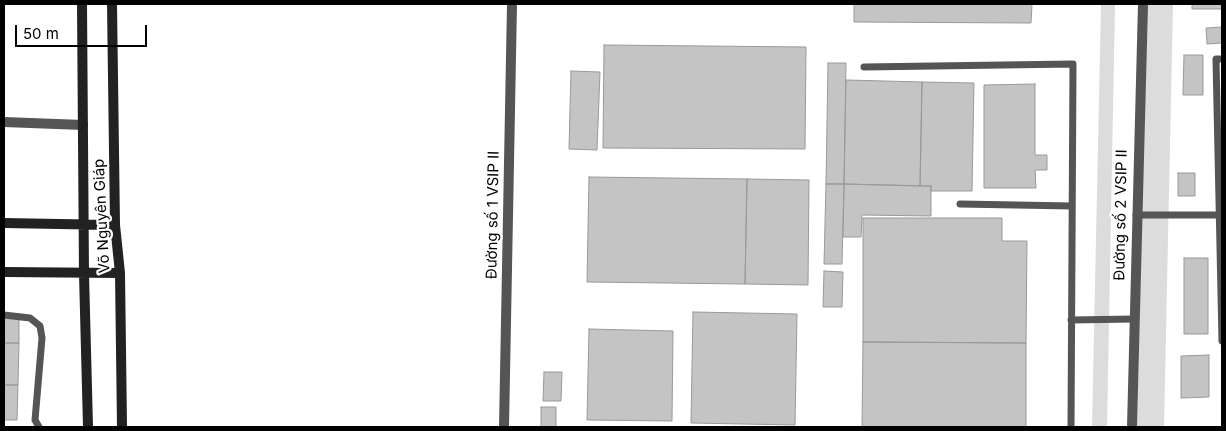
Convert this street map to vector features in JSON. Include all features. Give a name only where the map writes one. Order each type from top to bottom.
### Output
[{"type":"main road","name":"Võ Nguyên Giáp","points":[[82,4],[84,274],[88,427]]},
{"type":"main road","name":"Võ Nguyên Giáp","points":[[112,4],[115,225],[120,273],[122,427]]},
{"type":"main road","points":[[4,223],[115,225]]},
{"type":"main road","points":[[4,272],[120,273]]},
{"type":"street","name":"Đường số 1 VSIP II","points":[[504,427],[512,4]]},
{"type":"street","name":"Đường số 2 VSIP II","points":[[1132,427],[1136,215],[1143,4]]},
{"type":"street","points":[[4,122],[83,124]]},
{"type":"lane","points":[[1222,59],[1216,59],[1222,341]]},
{"type":"lane","points":[[864,66],[1073,64],[1071,427]]},
{"type":"lane","points":[[960,204],[1072,206]]},
{"type":"lane","points":[[1136,215],[1219,215]]},
{"type":"lane","points":[[4,315],[30,318],[40,326],[42,338],[35,420],[39,427]]},
{"type":"lane","points":[[1071,320],[1134,319]]},
{"type":"shaded area","points":[[1101,4],[1115,4],[1107,427],[1092,427]]},
{"type":"shaded area","points":[[1147,4],[1173,4],[1164,427],[1137,427]]},
{"type":"building","points":[[854,4],[1032,4],[1031,23],[854,22]]},
{"type":"building","points":[[1192,4],[1222,4],[1222,9],[1192,9]]},
{"type":"building","points":[[1222,27],[1222,43],[1207,44],[1206,28]]},
{"type":"building","points":[[604,45],[806,47],[805,149],[603,148]]},
{"type":"building","points":[[1184,55],[1203,55],[1203,95],[1183,95]]},
{"type":"building","points":[[828,63],[846,63],[844,184],[826,184]]},
{"type":"building","points":[[571,71],[600,72],[597,150],[569,149]]},
{"type":"building","points":[[846,80],[922,82],[920,186],[844,184]]},
{"type":"building","points":[[922,82],[974,83],[972,191],[931,191],[931,186],[920,186]]},
{"type":"building","points":[[1035,84],[1035,155],[1047,155],[1047,170],[1035,170],[1036,188],[984,188],[984,85]]},
{"type":"building","points":[[1178,173],[1195,173],[1195,196],[1178,196]]},
{"type":"building","points":[[589,177],[747,179],[745,284],[587,282]]},
{"type":"building","points":[[747,179],[809,180],[808,285],[745,284]]},
{"type":"building","points":[[826,184],[844,184],[842,264],[824,264]]},
{"type":"building","points":[[844,184],[931,186],[931,216],[862,215],[861,237],[843,237]]},
{"type":"building","points":[[863,218],[1002,218],[1002,241],[1027,241],[1026,343],[863,342]]},
{"type":"building","points":[[1184,258],[1208,258],[1208,334],[1184,334]]},
{"type":"building","points":[[824,271],[843,272],[842,307],[823,307]]},
{"type":"building","points":[[693,312],[797,314],[795,425],[691,423]]},
{"type":"building","points":[[4,316],[19,316],[19,343],[4,343]]},
{"type":"building","points":[[589,329],[673,331],[672,421],[587,420]]},
{"type":"building","points":[[863,342],[1026,343],[1026,427],[862,427]]},
{"type":"building","points":[[4,343],[19,343],[18,385],[4,385]]},
{"type":"building","points":[[1209,355],[1209,397],[1181,398],[1181,356]]},
{"type":"building","points":[[544,372],[562,372],[561,401],[543,401]]},
{"type":"building","points":[[4,385],[18,385],[17,420],[4,420]]},
{"type":"building","points":[[541,407],[556,407],[556,427],[541,427]]}]
